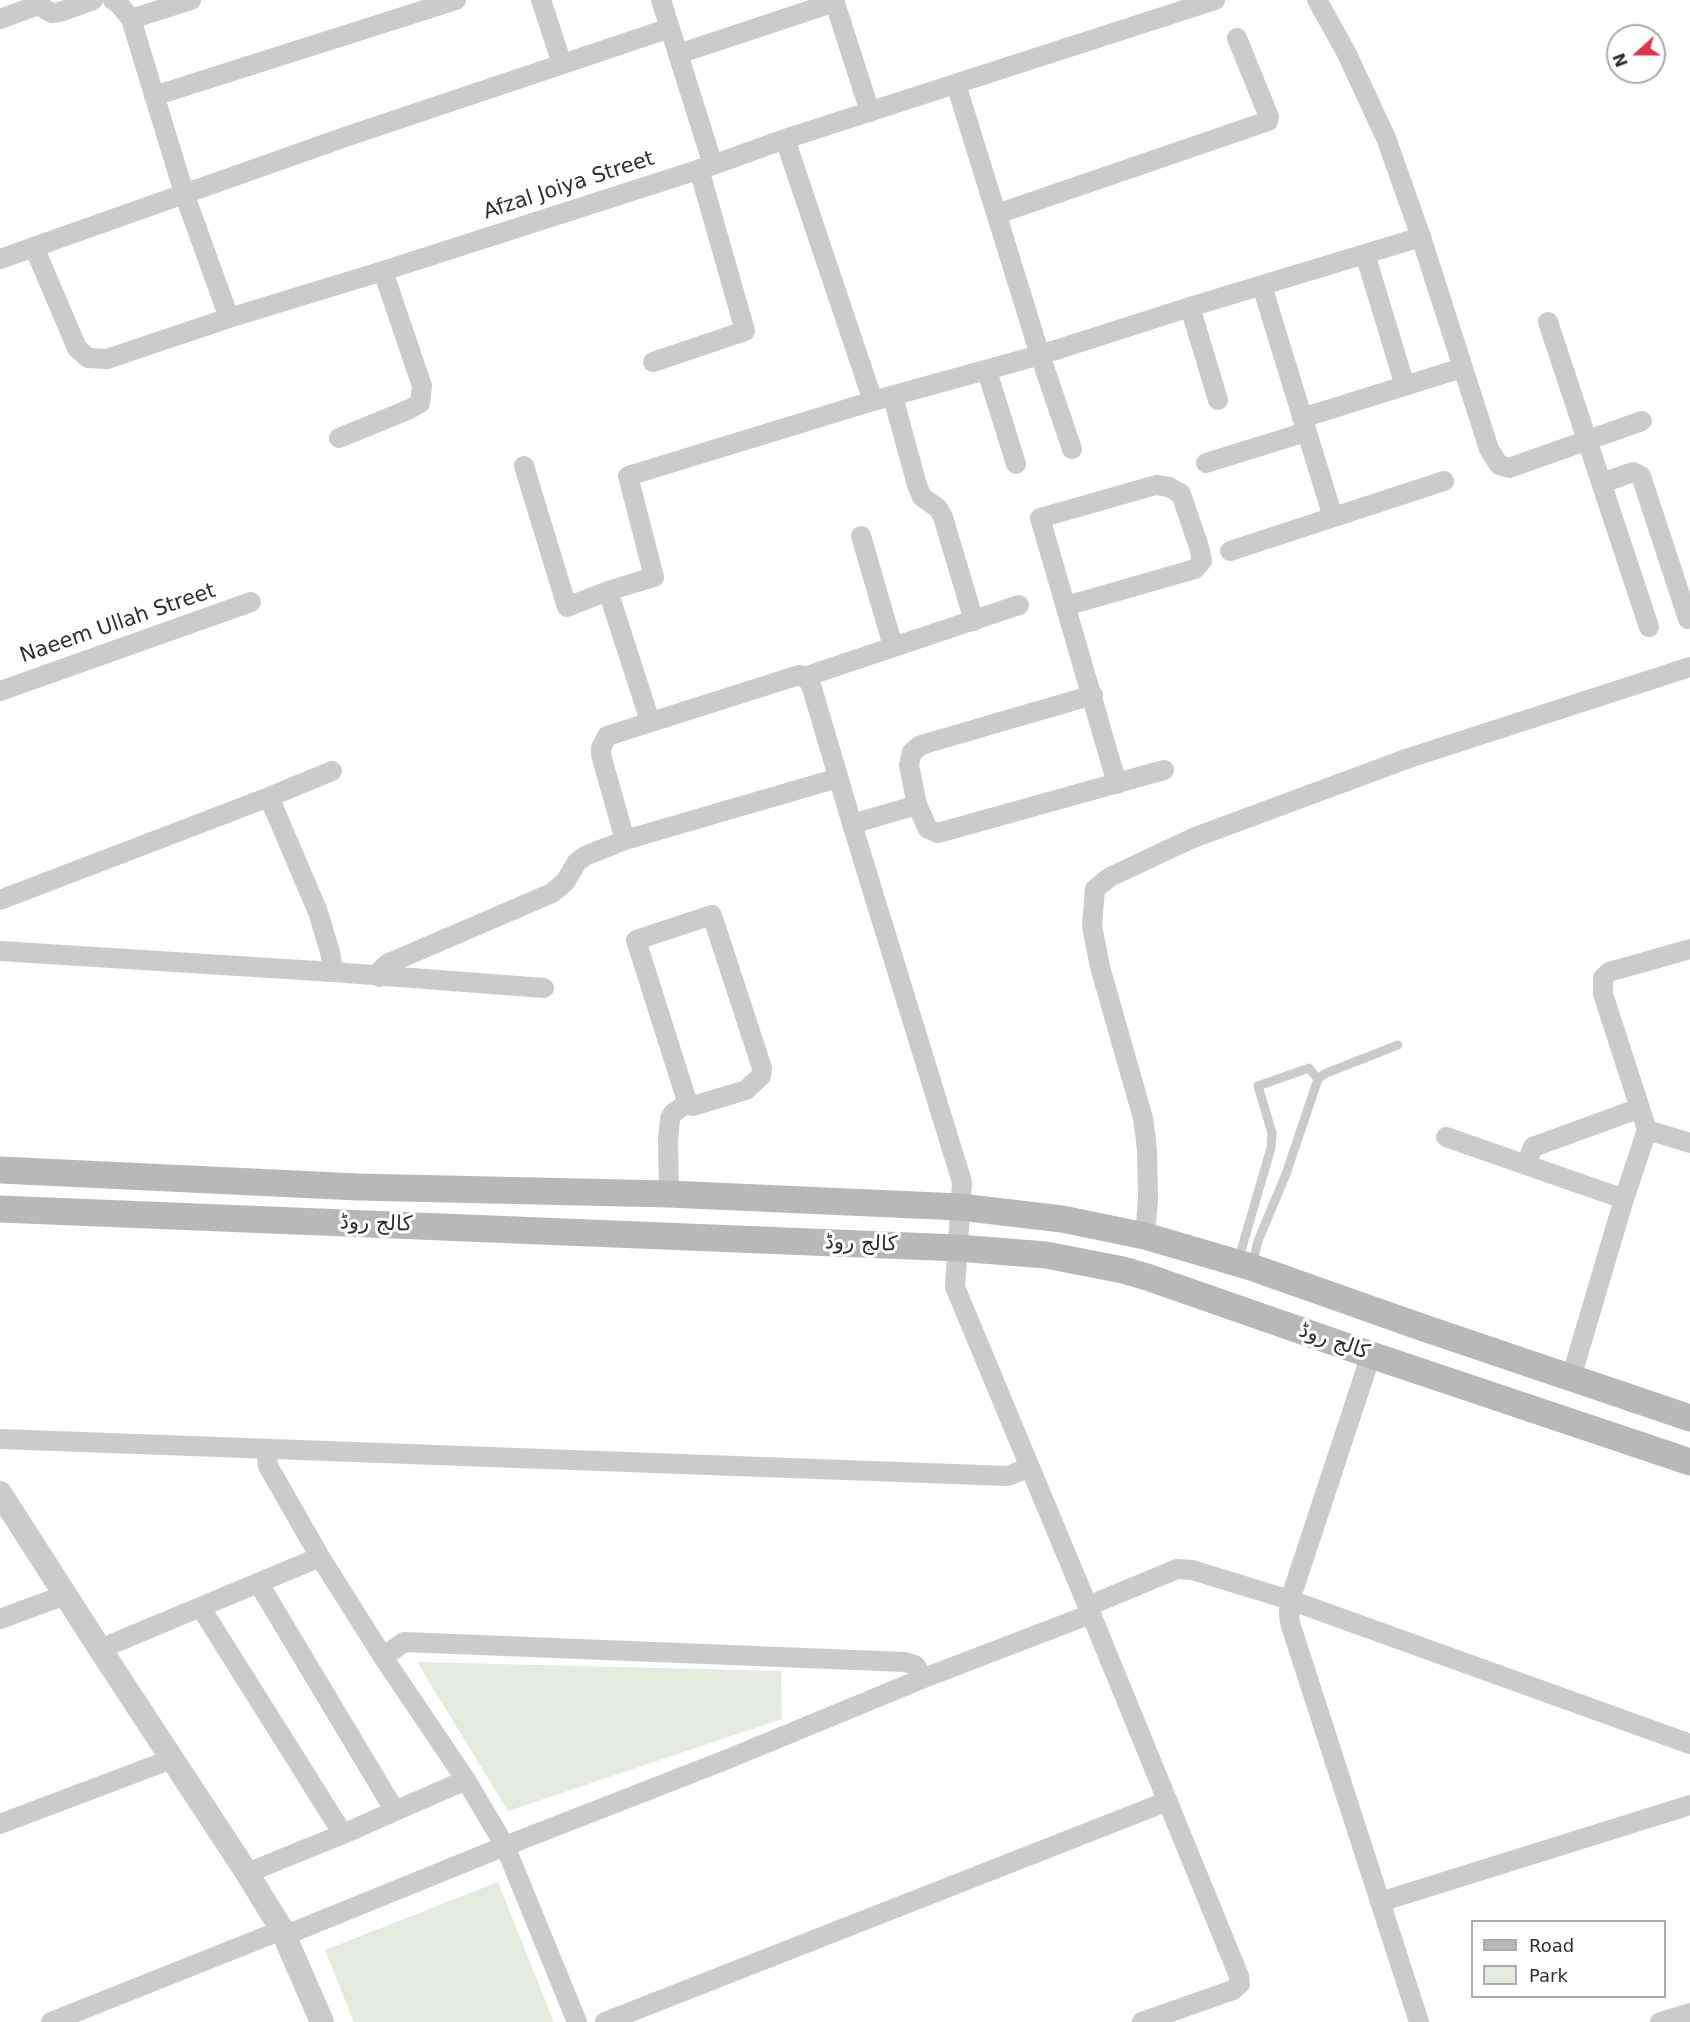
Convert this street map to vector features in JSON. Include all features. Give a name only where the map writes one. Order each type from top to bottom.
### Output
[{"type":"main road","name":"کالج روڈ","points":[[0,1170],[358,1187],[669,1194],[960,1207],[1062,1219],[1145,1236],[1244,1265],[1690,1418]]},
{"type":"main road","name":"کالج روڈ","points":[[0,1209],[958,1248],[1046,1255],[1124,1270],[1690,1462]]},
{"type":"main road","points":[[1407,1367],[1421,1327]]},
{"type":"street","points":[[0,19],[37,2],[52,13],[93,0]]},
{"type":"street","points":[[113,0],[131,19],[184,194],[229,318]]},
{"type":"street","points":[[131,19],[191,0]]},
{"type":"street","points":[[154,96],[456,0]]},
{"type":"street","points":[[541,0],[562,64]]},
{"type":"street","points":[[653,362],[745,331],[678,54],[661,0]]},
{"type":"street","name":"Afzal Joiya Street","points":[[34,247],[77,348],[88,358],[107,359],[229,318],[706,167],[956,84],[1176,6],[1215,0]]},
{"type":"street","points":[[1317,0],[1346,52],[1386,138],[1421,237],[1489,449],[1499,465],[1509,468],[1642,421]]},
{"type":"street","points":[[678,54],[835,1],[870,112]]},
{"type":"street","points":[[0,259],[348,136],[670,28]]},
{"type":"street","points":[[997,214],[1268,121],[1269,117],[1237,38]]},
{"type":"street","points":[[956,84],[1040,355],[1072,449]]},
{"type":"street","points":[[785,139],[873,401]]},
{"type":"street","points":[[524,466],[567,607],[654,577],[628,476],[873,401],[987,371],[1421,237]]},
{"type":"street","points":[[1365,254],[1405,386]]},
{"type":"street","points":[[339,438],[420,403],[422,386],[383,271]]},
{"type":"street","points":[[1262,286],[1333,517]]},
{"type":"street","points":[[1190,307],[1218,400]]},
{"type":"street","points":[[1548,322],[1649,627]]},
{"type":"street","points":[[1206,464],[1405,386],[1462,368]]},
{"type":"street","points":[[987,371],[1016,464]]},
{"type":"street","points":[[893,397],[917,485],[922,497],[938,508],[943,517],[974,621]]},
{"type":"street","points":[[1602,483],[1634,472],[1641,476],[1688,619]]},
{"type":"street","points":[[1230,551],[1444,481]]},
{"type":"street","points":[[1066,606],[1195,569],[1202,561],[1181,494],[1169,487],[1156,485],[1040,518],[1117,784]]},
{"type":"street","points":[[861,536],[893,646]]},
{"type":"street","points":[[608,591],[650,721]]},
{"type":"street","name":"Naeem Ullah Street","points":[[0,691],[251,602]]},
{"type":"street","points":[[625,840],[601,755],[601,748],[607,736],[796,676],[804,677],[1019,605]]},
{"type":"street","points":[[1145,1236],[1148,1199],[1147,1149],[1143,1118],[1096,946],[1092,926],[1095,889],[1110,877],[1204,834],[1409,758],[1690,667]]},
{"type":"street","points":[[804,677],[812,688],[962,1182],[955,1287],[1239,1976],[1240,1984],[1233,1990],[1142,2022]]},
{"type":"street","points":[[1093,695],[921,745],[912,752],[909,765],[917,805],[928,829],[938,833],[1164,770]]},
{"type":"street","points":[[0,900],[332,771]]},
{"type":"street","points":[[379,977],[381,970],[387,964],[552,893],[565,882],[577,862],[585,856],[625,840],[838,778]]},
{"type":"street","points":[[269,797],[318,912],[330,952],[333,972]]},
{"type":"street","points":[[852,824],[917,805]]},
{"type":"street","points":[[712,915],[762,1068],[761,1076],[746,1090],[697,1106],[688,1102],[636,940],[712,915]]},
{"type":"street","points":[[1571,1378],[1647,1130],[1603,994],[1603,978],[1609,972],[1690,949]]},
{"type":"street","points":[[0,951],[544,988]]},
{"type":"street","points":[[669,1194],[670,1119],[673,1113],[688,1102]]},
{"type":"street","points":[[1526,1164],[1533,1147],[1640,1108]]},
{"type":"street","points":[[1647,1130],[1690,1143]]},
{"type":"street","points":[[1446,1137],[1624,1199]]},
{"type":"street","points":[[1371,1355],[1290,1600],[1290,1623],[1419,2022]]},
{"type":"street","points":[[0,1439],[1008,1476],[1030,1467]]},
{"type":"street","points":[[266,1449],[268,1466],[320,1557],[383,1657],[466,1780],[505,1846],[577,2022]]},
{"type":"street","points":[[0,1493],[248,1873],[284,1933],[322,2022]]},
{"type":"street","points":[[100,1649],[320,1557]]},
{"type":"street","points":[[51,2022],[96,2014],[284,1933],[723,1761],[1090,1610],[1177,1569],[1192,1570],[1290,1600],[1690,1744]]},
{"type":"street","points":[[259,1584],[395,1811]]},
{"type":"street","points":[[0,1619],[65,1595]]},
{"type":"street","points":[[201,1608],[343,1834]]},
{"type":"street","points":[[383,1657],[404,1642],[905,1662],[915,1665],[924,1678]]},
{"type":"street","points":[[0,1824],[172,1759]]},
{"type":"street","points":[[248,1873],[466,1780]]},
{"type":"street","points":[[605,2022],[1168,1801]]},
{"type":"street","points":[[1380,1902],[1690,1805]]},
{"type":"street","points":[[1660,2022],[1690,2013]]},
{"type":"lane","points":[[1244,1265],[1258,1241],[1286,1174],[1318,1079],[1324,1074],[1398,1045]]},
{"type":"lane","points":[[1244,1265],[1272,1133],[1258,1086],[1309,1068],[1318,1079]]},
{"type":"green space","points":[[417,1662],[781,1671],[782,1719],[508,1811]]},
{"type":"green space","points":[[498,1882],[554,2022],[354,2022],[325,1950]]}]
